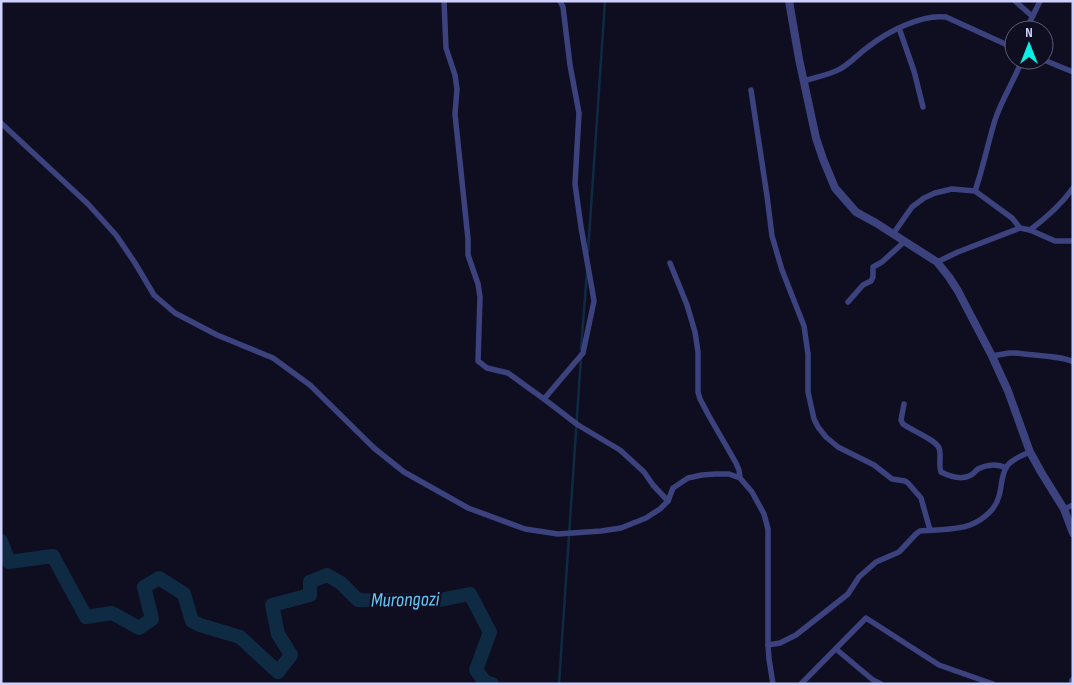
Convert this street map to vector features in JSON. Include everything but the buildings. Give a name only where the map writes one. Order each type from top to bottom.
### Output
[{"type":"street","points":[[444,1],[446,48],[455,75],[457,90],[455,114],[468,255],[478,284],[480,297],[478,361],[488,368],[508,373],[578,425],[620,450],[644,472],[668,501]]},
{"type":"street","points":[[544,399],[583,353],[594,301],[575,184],[579,113],[570,64],[563,7],[560,1]]},
{"type":"street","points":[[789,1],[816,138],[835,188],[856,212],[876,222],[937,262],[949,277],[992,356],[1008,391],[1030,452],[1064,509],[1073,533]]},
{"type":"street","points":[[1016,1],[1032,16]]},
{"type":"street","points":[[1030,20],[1040,1]]},
{"type":"street","points":[[804,81],[840,69],[868,46],[899,28],[931,17],[946,17],[1004,43]]},
{"type":"street","points":[[899,28],[914,70],[923,107]]},
{"type":"street","points":[[1054,64],[1073,72]]},
{"type":"street","points":[[975,191],[995,120],[1017,70]]},
{"type":"street","points":[[751,90],[772,236],[782,270],[804,326],[808,354],[808,392],[814,419],[826,437],[838,447],[874,465],[886,476],[908,483],[921,498],[930,530]]},
{"type":"street","points":[[1,123],[88,204],[116,235],[154,295],[175,313],[217,335],[273,358],[310,385],[374,448],[404,472],[468,508],[525,529],[558,534],[601,531],[621,528],[646,518],[660,509],[668,501],[673,488],[688,478],[715,474],[729,474],[740,478],[755,497],[764,514],[768,529],[768,644],[773,684]]},
{"type":"street","points":[[893,234],[912,207],[924,198],[952,188],[975,191],[1012,218],[1020,228]]},
{"type":"street","points":[[1030,230],[1053,211],[1073,188]]},
{"type":"street","points":[[937,262],[1020,228],[1030,230],[1055,241],[1073,241]]},
{"type":"street","points":[[848,302],[863,285],[871,282],[873,268],[904,242]]},
{"type":"street","points":[[670,263],[687,305],[695,332],[698,352],[698,392],[700,399],[736,463],[740,478]]},
{"type":"street","points":[[992,356],[1016,353],[1063,358],[1073,362]]},
{"type":"street","points":[[904,404],[901,420],[903,424],[936,444],[940,453],[941,472],[960,478],[971,475],[984,467],[996,465],[1006,468]]},
{"type":"street","points":[[768,644],[780,643],[796,635],[848,594],[859,576],[876,562],[899,552],[920,531],[953,529],[970,525],[982,519],[996,505],[1006,468],[1012,462],[1030,452]]},
{"type":"street","points":[[1064,509],[1073,505]]},
{"type":"street","points":[[805,682],[866,618],[939,665],[993,684]]},
{"type":"street","points":[[836,649],[873,680],[881,684]]},
{"type":"waterway","points":[[588,252],[605,1]]},
{"type":"waterway","points":[[581,349],[587,272]]},
{"type":"waterway","points":[[559,684],[581,357]]},
{"type":"waterway","name":"Murongozi","points":[[1,541],[9,562],[53,556],[86,617],[112,613],[139,628],[152,619],[144,587],[159,578],[184,594],[192,621],[240,637],[278,672],[291,655],[278,634],[272,605],[310,595],[310,582],[327,575],[341,583],[358,600],[435,601],[470,594],[490,632],[476,670],[485,682],[492,684]]}]
